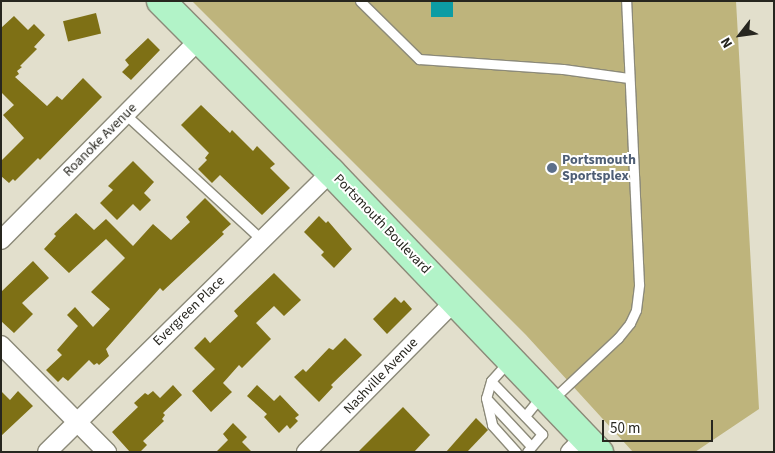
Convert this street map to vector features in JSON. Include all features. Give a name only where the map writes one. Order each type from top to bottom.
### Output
[{"type":"main road","name":"Portsmouth Boulevard","points":[[162,2],[331,172],[548,397],[585,447]]},
{"type":"street","name":"Roanoke Avenue","points":[[1,240],[199,40]]},
{"type":"street","name":"Evergreen Place","points":[[46,452],[331,172]]},
{"type":"street","name":"Nashville Avenue","points":[[306,452],[455,301]]},
{"type":"street","points":[[1,345],[107,452]]},
{"type":"lane","points":[[360,1],[419,59],[564,69],[628,78]]},
{"type":"lane","points":[[525,416],[618,338],[636,310],[639,284],[628,78],[626,1]]},
{"type":"lane","points":[[125,114],[262,240]]},
{"type":"lane","points":[[511,359],[491,381],[486,398],[492,424],[516,452]]},
{"type":"lane","points":[[486,398],[529,449],[542,434],[491,381]]},
{"type":"shaded area","name":"Portsmouth Sportsplex","points":[[192,1],[736,1],[759,409],[695,452],[633,452],[526,335]]},
{"type":"water","points":[[431,1],[453,1],[453,17],[431,17]]},
{"type":"building","points":[[96,13],[101,33],[68,42],[63,21]]},
{"type":"building","points":[[14,16],[28,30],[34,24],[45,35],[34,47],[37,49],[20,66],[22,67],[17,71],[19,74],[15,77],[47,106],[57,96],[62,100],[83,78],[102,97],[40,160],[38,158],[15,181],[13,179],[9,183],[1,176],[1,161],[24,138],[3,115],[14,105],[1,92],[1,28]]},
{"type":"building","points":[[148,38],[160,50],[131,80],[122,72],[129,65],[125,60]]},
{"type":"building","points":[[201,105],[230,133],[232,130],[253,151],[257,146],[275,164],[270,168],[290,188],[262,215],[220,175],[212,183],[198,169],[207,160],[205,158],[209,153],[181,125]]},
{"type":"building","points":[[133,161],[154,182],[144,193],[151,200],[140,211],[133,204],[117,220],[100,203],[113,190],[108,186]]},
{"type":"building","points":[[205,198],[231,224],[222,232],[224,234],[163,291],[160,288],[106,349],[109,356],[99,365],[97,363],[94,365],[89,360],[68,381],[63,377],[58,382],[46,370],[62,355],[57,350],[78,326],[67,315],[75,307],[93,327],[110,309],[91,292],[125,258],[106,239],[69,273],[44,249],[56,236],[54,234],[76,213],[94,230],[106,219],[133,246],[153,224],[171,240],[190,222],[186,217]]},
{"type":"building","points":[[319,216],[326,223],[328,221],[352,249],[334,268],[321,255],[324,252],[304,232]]},
{"type":"building","points":[[33,261],[49,278],[22,303],[33,314],[14,333],[1,321],[1,292]]},
{"type":"building","points":[[274,273],[301,300],[284,316],[274,306],[256,323],[271,339],[242,368],[239,365],[223,383],[232,392],[211,412],[192,391],[215,369],[194,348],[205,337],[210,343],[238,316],[234,311]]},
{"type":"building","points":[[395,297],[401,303],[404,300],[412,309],[387,334],[373,319]]},
{"type":"building","points":[[345,338],[362,355],[331,385],[333,387],[319,402],[294,377],[303,369],[306,372],[329,348],[333,350]]},
{"type":"building","points":[[173,385],[182,395],[163,413],[165,415],[162,419],[164,421],[143,441],[147,445],[140,452],[130,452],[112,432],[138,407],[134,403],[145,393],[148,395],[153,391],[160,398]]},
{"type":"building","points":[[257,385],[274,401],[280,395],[299,415],[295,418],[298,421],[290,429],[287,425],[279,433],[264,417],[267,414],[247,396]]},
{"type":"building","points":[[1,391],[10,400],[18,391],[33,406],[1,436]]},
{"type":"building","points":[[403,407],[430,435],[414,452],[358,452]]},
{"type":"building","points":[[476,418],[488,430],[467,452],[446,452]]},
{"type":"building","points":[[233,423],[247,437],[242,442],[252,452],[216,452],[228,440],[223,434]]},
{"type":"place","name":"Portsmouth Sportsplex","points":[[552,168]]}]
